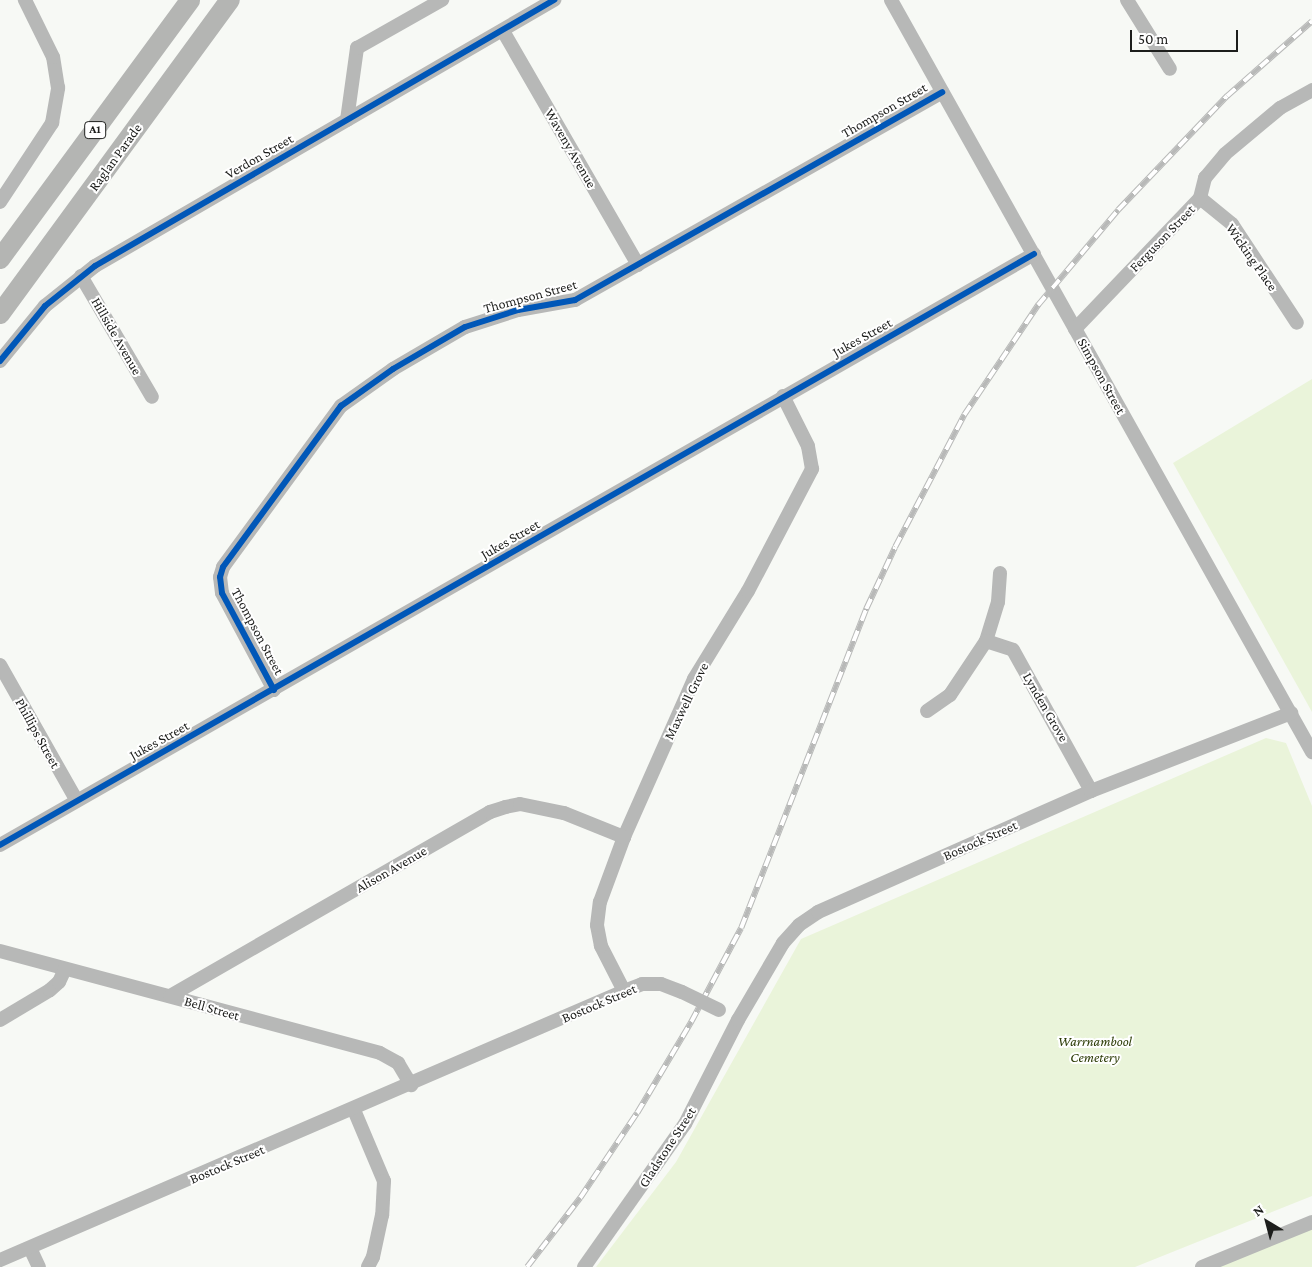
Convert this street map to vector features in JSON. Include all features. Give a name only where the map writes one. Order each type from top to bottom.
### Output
[{"type":"highway","name":"A1","points":[[0,259],[190,0]]},
{"type":"highway","name":"Raglan Parade","points":[[0,314],[230,0]]},
{"type":"street","points":[[0,202],[52,122],[58,88],[53,56],[25,0]]},
{"type":"street","points":[[347,120],[357,48],[442,0]]},
{"type":"street","name":"Verdon Street","points":[[0,361],[45,306],[81,276],[554,0]]},
{"type":"street","name":"Simpson Street","points":[[891,0],[1292,713],[1312,752]]},
{"type":"street","points":[[1127,0],[1170,70]]},
{"type":"street","name":"Waveny Avenue","points":[[503,31],[638,265]]},
{"type":"street","name":"Ferguson Street","points":[[1075,329],[1200,198],[1205,178],[1225,154],[1280,108],[1312,90]]},
{"type":"street","name":"Thompson Street","points":[[274,690],[222,593],[220,577],[224,567],[341,406],[393,369],[465,327],[518,310],[575,300],[942,92]]},
{"type":"street","name":"Wicking Place","points":[[1200,198],[1232,224],[1297,323]]},
{"type":"street","name":"Jukes Street","points":[[0,845],[1034,254]]},
{"type":"street","name":"Hillside Avenue","points":[[81,276],[152,397]]},
{"type":"street","name":"Maxwell Grove","points":[[624,991],[601,946],[597,925],[600,902],[624,837],[694,679],[748,591],[812,469],[808,446],[783,396]]},
{"type":"street","points":[[927,711],[950,695],[986,641],[998,602],[1000,573]]},
{"type":"street","name":"Lynden Grove","points":[[986,641],[1013,650],[1091,791]]},
{"type":"street","name":"Phillips Street","points":[[0,665],[77,801]]},
{"type":"street","name":"Bostock Street","points":[[0,1260],[354,1110],[642,984],[661,984],[682,992],[738,1020],[783,943],[807,919],[1091,791],[1292,713]]},
{"type":"street","name":"Alison Avenue","points":[[170,996],[490,812],[505,807],[535,806],[564,813],[624,837]]},
{"type":"street","name":"Bell Street","points":[[0,951],[380,1053],[398,1064],[411,1084]]},
{"type":"street","points":[[0,1020],[50,990],[59,982],[65,969]]},
{"type":"street","name":"Gladstone Street","points":[[584,1267],[685,1124],[738,1020]]},
{"type":"street","points":[[354,1110],[384,1181],[382,1215],[373,1257],[368,1267]]},
{"type":"street","points":[[1202,1267],[1312,1222]]},
{"type":"street","points":[[30,1248],[39,1267]]},
{"type":"green space","points":[[1312,379],[1312,712],[1173,463]]},
{"type":"green space","name":"Warrnambool Cemetery","points":[[1266,738],[1286,743],[1312,806],[1312,1196],[1135,1267],[596,1267],[676,1162],[801,939]]},
{"type":"green space","points":[[1312,1222],[1312,1267],[1202,1267]]},
{"type":"railway","points":[[527,1267],[580,1198],[637,1113],[691,1022],[741,928],[866,609],[895,547],[964,415],[1038,305],[1118,210],[1227,96],[1312,21]]},
{"type":"cycle path","points":[[0,361],[45,306],[95,266],[554,0]]},
{"type":"cycle path","points":[[274,690],[222,593],[220,577],[223,567],[341,406],[393,369],[465,327],[518,310],[575,300],[942,92]]},
{"type":"cycle path","points":[[0,845],[1034,254]]}]
